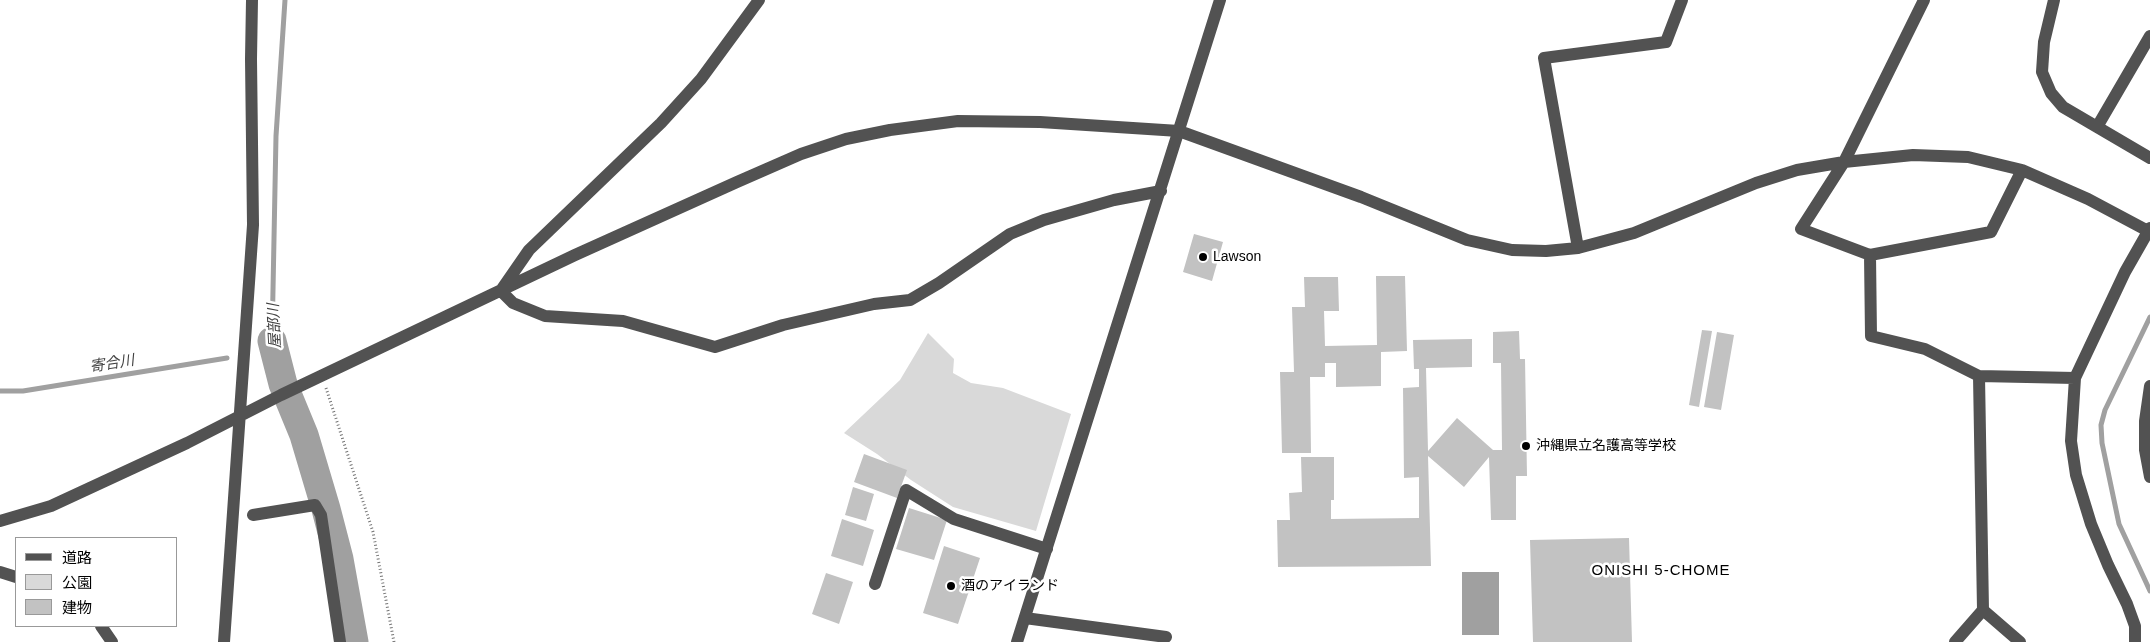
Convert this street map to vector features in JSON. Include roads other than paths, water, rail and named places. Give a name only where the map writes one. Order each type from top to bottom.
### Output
[{"type":"street","points":[[224,642],[253,226],[252,0]]},
{"type":"street","points":[[1017,642],[1220,0]]},
{"type":"street","points":[[1578,248],[1544,58],[1666,42],[1682,0]]},
{"type":"street","points":[[1924,0],[1844,162],[1801,229],[1870,255],[1991,232],[2022,170]]},
{"type":"street","points":[[2054,0],[2044,42],[2042,72],[2051,93],[2063,107],[2150,158]]},
{"type":"street","points":[[501,291],[529,250],[661,123],[701,79],[753,3]]},
{"type":"street","points":[[2097,127],[2150,36]]},
{"type":"street","points":[[0,521],[51,506],[501,291],[764,170],[801,154],[846,139],[890,130],[958,121],[1040,122],[1179,131],[1361,197],[1467,240],[1512,250],[1546,251],[1578,248],[1634,233],[1756,183],[1797,170],[1844,162],[1939,154],[1968,157],[2022,170],[2088,198],[2149,231],[2125,272],[2075,378],[2071,441],[2076,475],[2091,524],[2108,565],[2128,604],[2135,626],[2135,642]]},
{"type":"street","points":[[501,291],[513,303],[544,316],[624,321],[715,347],[783,325],[874,304],[910,300],[939,283],[1010,234],[1062,215],[1114,200],[1161,191]]},
{"type":"street","points":[[1870,255],[1871,336],[1925,350],[1979,376],[2075,378]]},
{"type":"street","points":[[1955,642],[1983,610],[1979,376]]},
{"type":"street","points":[[2150,386],[2145,421],[2145,450],[2150,477]]},
{"type":"street","points":[[875,584],[906,490],[954,519],[1047,549]]},
{"type":"street","points":[[253,515],[315,505],[321,515],[340,642]]},
{"type":"street","points":[[0,572],[15,577]]},
{"type":"street","points":[[1983,610],[2020,642]]},
{"type":"street","points":[[1025,618],[1166,637]]},
{"type":"street","points":[[102,627],[112,642]]},
{"type":"waterway","name":"屋部川","points":[[272,341],[276,136],[285,0]]},
{"type":"waterway","points":[[2150,317],[2105,410],[2101,425],[2102,443],[2119,524],[2150,591]]},
{"type":"waterway","name":"屋部川","points":[[272,341],[283,384],[304,435],[326,509],[339,559],[354,642]]},
{"type":"waterway","name":"寄合川","points":[[0,391],[23,391],[227,358]]},
{"type":"place","name":"Lawson","points":[[1203,257]]},
{"type":"place","name":"沖縄県立名護高等学校","points":[[1526,446]]},
{"type":"place","name":"酒のアイランド","points":[[951,586]]},
{"type":"district","name":"ONISHI 5-CHOME","points":[[1661,571]]}]
